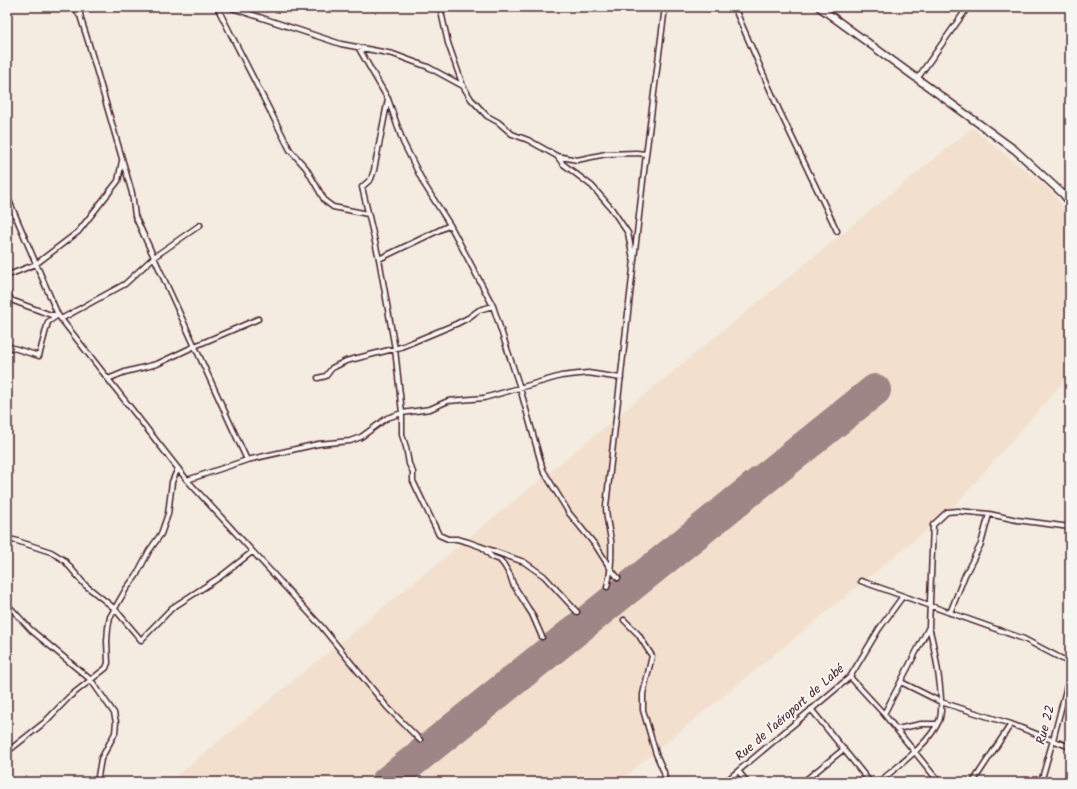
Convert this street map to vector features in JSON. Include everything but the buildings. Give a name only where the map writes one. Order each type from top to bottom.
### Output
[{"type":"street","points":[[75,7],[88,41],[132,193],[135,216],[247,460]]},
{"type":"street","points":[[79,7],[80,19]]},
{"type":"street","points":[[217,7],[290,150],[306,168],[325,201],[333,207],[368,214]]},
{"type":"street","points":[[229,7],[334,42],[393,54],[428,67],[463,86]]},
{"type":"street","points":[[440,7],[448,43],[463,86],[471,99],[488,116],[512,134],[528,140],[557,156],[577,160],[606,154],[646,154]]},
{"type":"street","points":[[607,587],[611,561],[611,540],[607,522],[606,506],[646,154],[665,7]]},
{"type":"street","points":[[734,7],[779,110],[837,230]]},
{"type":"street","points":[[819,7],[1015,150],[1064,194],[1070,203]]},
{"type":"street","points":[[917,79],[968,7]]},
{"type":"street","points":[[358,47],[388,99],[403,142],[424,184],[450,224],[493,306],[520,388],[543,470],[550,484],[569,513],[596,546],[618,578]]},
{"type":"street","points":[[388,99],[374,170],[370,179],[362,188],[379,259],[395,349],[402,413],[402,434],[409,464],[413,472],[413,481],[437,528],[439,536],[443,538],[457,539],[480,546],[524,562],[544,576],[577,612]]},
{"type":"street","points":[[557,156],[563,164],[592,186],[612,208],[628,233],[634,263]]},
{"type":"street","points":[[7,274],[11,274],[36,264],[78,232],[118,181],[122,160]]},
{"type":"street","points":[[7,196],[61,319],[187,480],[321,626],[387,707],[420,740]]},
{"type":"street","points":[[379,259],[450,224]]},
{"type":"street","points":[[61,319],[125,284],[154,257],[200,225]]},
{"type":"street","points":[[7,292],[11,300],[50,315],[58,315]]},
{"type":"street","points":[[318,378],[326,376],[332,368],[346,361],[395,349],[456,324],[479,310],[493,306]]},
{"type":"street","points":[[7,346],[38,356],[48,322],[58,315]]},
{"type":"street","points":[[108,380],[125,372],[157,364],[195,346],[258,320]]},
{"type":"street","points":[[187,480],[247,460],[318,444],[350,441],[361,437],[388,418],[402,413],[430,409],[448,401],[484,398],[561,376],[588,373],[621,378]]},
{"type":"street","points":[[7,752],[45,722],[69,697],[101,673],[108,663],[108,628],[110,617],[114,608],[161,534],[168,514],[172,482],[178,468]]},
{"type":"street","points":[[879,782],[914,752],[933,731],[940,720],[941,702],[936,657],[929,627],[932,526],[947,512],[958,511],[989,514],[1017,520],[1070,527]]},
{"type":"street","points":[[950,613],[965,575],[981,544],[989,514]]},
{"type":"street","points":[[7,541],[14,540],[51,552],[64,560],[85,585],[114,608],[141,640],[172,608],[220,577],[252,552]]},
{"type":"street","points":[[480,546],[492,557],[500,560],[504,565],[513,584],[532,614],[542,637]]},
{"type":"street","points":[[861,581],[1024,639],[1070,663]]},
{"type":"street","name":"Rue de l'aéroport de Labé","points":[[725,782],[739,772],[850,677],[879,629],[904,596]]},
{"type":"street","points":[[7,604],[31,630],[91,680],[114,713],[116,722],[115,733],[101,760],[97,782]]},
{"type":"street","points":[[624,620],[638,634],[652,656],[643,694],[643,710],[656,754],[664,772],[665,782]]},
{"type":"street","points":[[884,714],[929,627]]},
{"type":"street","name":"Rue 22","points":[[1041,782],[1070,674]]},
{"type":"street","points":[[850,677],[884,714],[938,782]]},
{"type":"street","points":[[901,682],[941,702],[1012,724],[1070,747]]},
{"type":"street","points":[[811,709],[870,782]]},
{"type":"street","points":[[896,729],[921,724],[937,724]]},
{"type":"street","points":[[973,782],[1012,724]]},
{"type":"street","points":[[803,782],[844,749]]},
{"type":"street","points":[[739,772],[747,782]]},
{"type":"shaded area","points":[[972,128],[1051,191],[1070,216],[1070,374],[951,510],[618,782],[169,782]]},
{"type":"runway","points":[[387,782],[875,390]]}]
